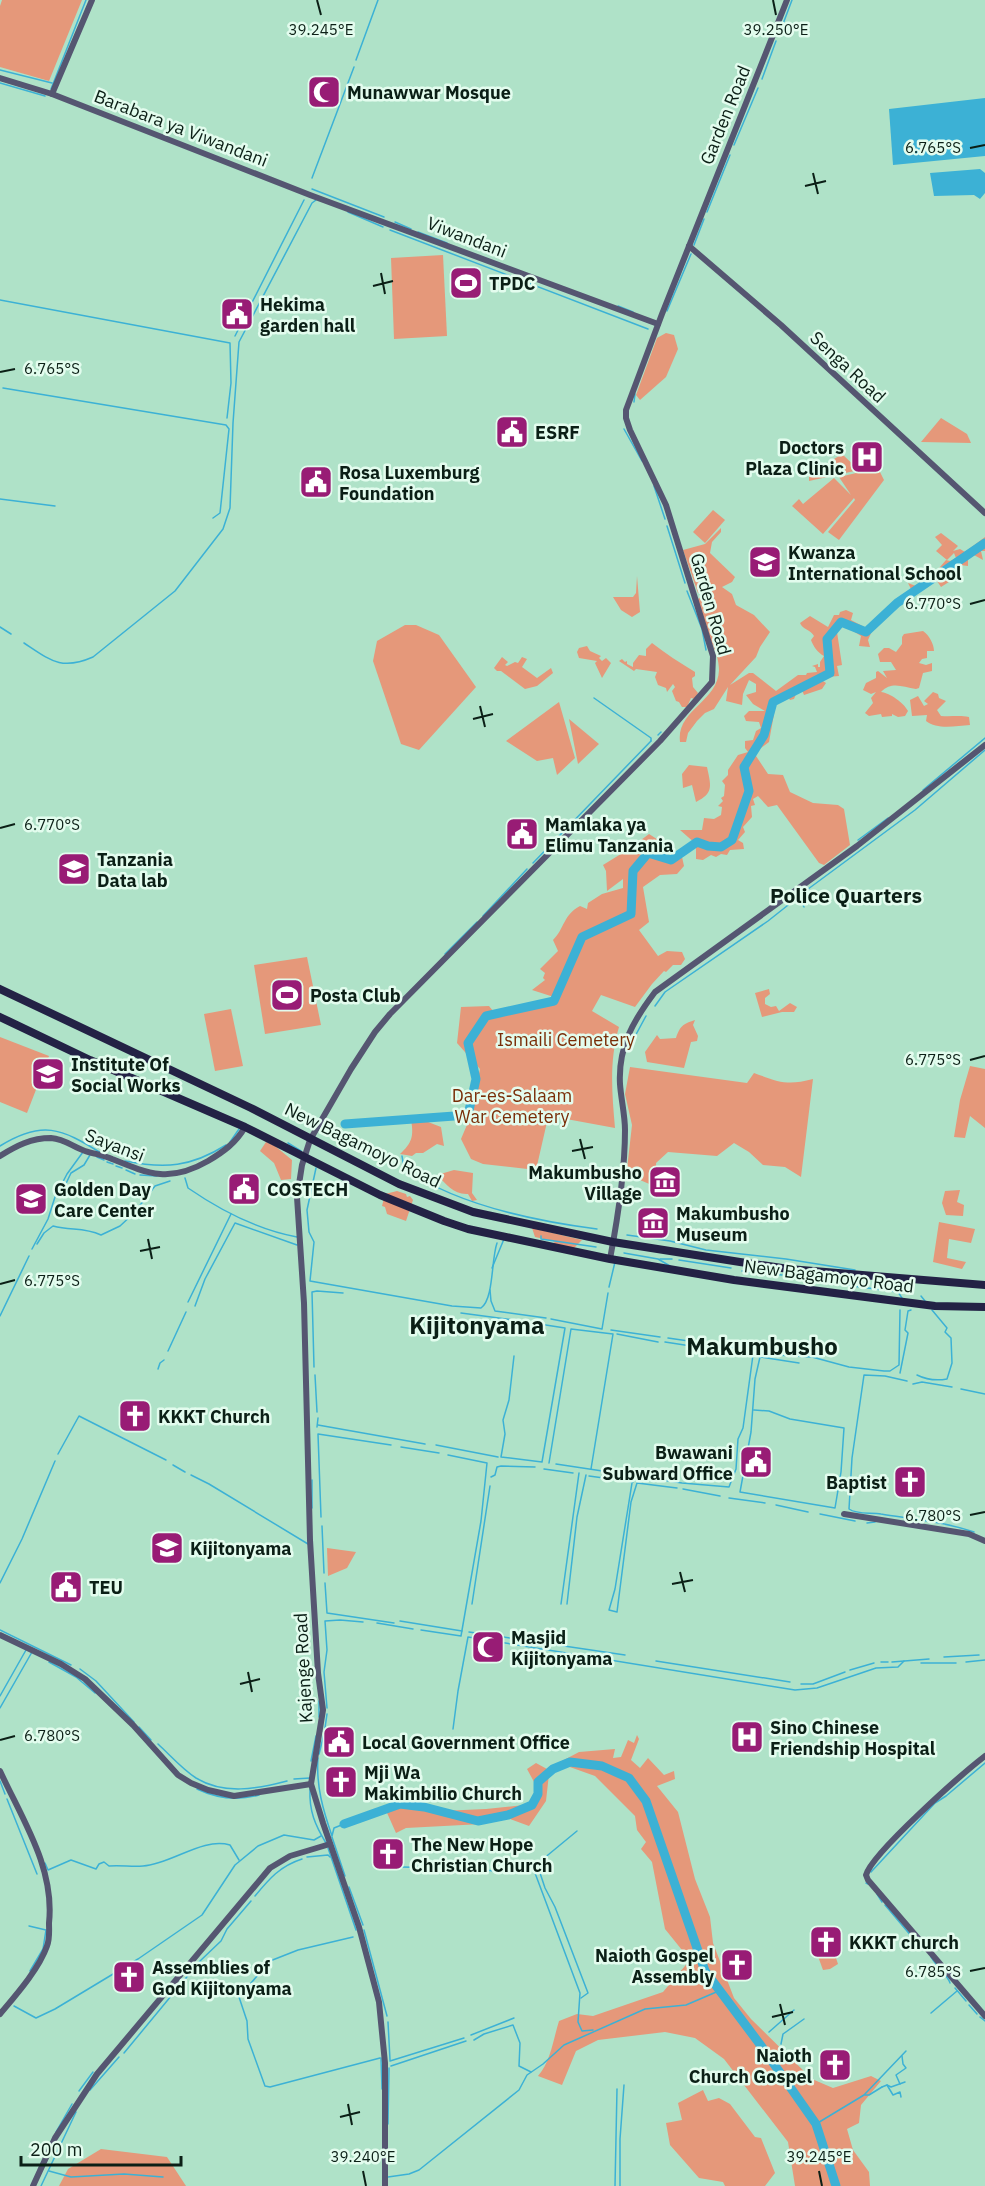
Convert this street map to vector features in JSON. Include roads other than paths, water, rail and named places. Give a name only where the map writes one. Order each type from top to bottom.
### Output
[{"type":"highway","name":"New Bagamoyo Road","points":[[0,989],[251,1108],[399,1184],[453,1206],[614,1242],[789,1269],[985,1285]]},
{"type":"highway","name":"New Bagamoyo Road","points":[[0,1017],[90,1060],[245,1128],[380,1195],[444,1221],[495,1235],[734,1280],[935,1306],[985,1307]]},
{"type":"street","points":[[0,78],[52,94],[92,0]]},
{"type":"street","name":"Garden Road","points":[[310,1140],[351,1069],[375,1032],[390,1014],[660,741],[712,682],[713,656],[666,505],[630,430],[626,410],[787,0]]},
{"type":"street","name":"Barabara ya Viwandani","points":[[52,94],[299,189]]},
{"type":"street","name":"Viwandani","points":[[299,189],[658,324]]},
{"type":"street","name":"Senga Road","points":[[689,246],[781,326],[985,513]]},
{"type":"street","points":[[610,1258],[614,1242],[625,1139],[620,1067],[628,1032],[643,1008],[655,992],[857,846],[985,745]]},
{"type":"street","name":"Sayansi","points":[[0,1156],[23,1143],[35,1139],[51,1138],[63,1140],[83,1150],[143,1172],[177,1173],[199,1166],[217,1155],[234,1143],[245,1128]]},
{"type":"street","name":"Kajenge Road","points":[[310,1140],[299,1180],[297,1207],[304,1303],[310,1540],[318,1674],[323,1710],[309,1784],[374,1977],[380,2010],[386,2104],[385,2186]]},
{"type":"street","points":[[844,1514],[969,1534],[985,1541]]},
{"type":"street","points":[[0,1635],[61,1664],[85,1679],[133,1725],[178,1775],[191,1783],[234,1796],[309,1784]]},
{"type":"street","points":[[985,1756],[920,1814],[875,1860],[866,1875],[985,2016]]},
{"type":"street","points":[[0,1771],[28,1828],[48,1883],[50,1917],[47,1948],[23,1987],[0,2014]]},
{"type":"street","points":[[33,2186],[55,2138],[97,2074],[270,1868],[290,1856],[330,1844]]},
{"type":"water","points":[[985,98],[985,156],[893,165],[889,109]]},
{"type":"water","points":[[980,169],[985,173],[985,193],[980,199],[974,195],[934,196],[930,173]]},
{"type":"waterway","points":[[51,89],[86,0]]},
{"type":"waterway","points":[[356,60],[378,0]]},
{"type":"waterway","points":[[780,32],[792,0]]},
{"type":"waterway","points":[[762,79],[776,41]]},
{"type":"waterway","points":[[312,178],[354,67]]},
{"type":"waterway","points":[[0,70],[52,83]]},
{"type":"waterway","points":[[0,83],[45,96]]},
{"type":"waterway","points":[[734,145],[758,88]]},
{"type":"waterway","points":[[707,212],[730,155]]},
{"type":"waterway","points":[[312,189],[384,217]]},
{"type":"waterway","points":[[235,336],[304,200]]},
{"type":"waterway","points":[[24,643],[56,662],[72,663],[93,657],[175,591],[223,529],[230,508],[239,342],[312,203],[316,200]]},
{"type":"waterway","points":[[348,212],[383,227]]},
{"type":"waterway","points":[[694,245],[704,219]]},
{"type":"waterway","points":[[395,222],[411,229]]},
{"type":"waterway","points":[[390,230],[648,329]]},
{"type":"waterway","points":[[418,232],[447,243]]},
{"type":"waterway","points":[[667,311],[691,254]]},
{"type":"waterway","points":[[0,300],[230,343],[231,383],[227,418]]},
{"type":"waterway","points":[[618,306],[633,312]]},
{"type":"waterway","points":[[3,388],[226,425],[229,429],[220,513],[213,518]]},
{"type":"waterway","points":[[634,402],[635,394]]},
{"type":"waterway","points":[[624,429],[642,461]]},
{"type":"waterway","points":[[654,486],[665,519]]},
{"type":"waterway","points":[[0,499],[55,506]]},
{"type":"waterway","points":[[667,526],[685,583]]},
{"type":"waterway","points":[[345,1124],[468,1115],[476,1079],[468,1043],[486,1016],[554,1001],[582,937],[631,914],[633,871],[648,853],[671,860],[697,842],[721,847],[732,840],[749,791],[744,767],[764,735],[773,702],[830,673],[827,639],[841,622],[866,632],[897,603],[985,543]]},
{"type":"waterway","points":[[687,591],[702,629],[706,650]]},
{"type":"waterway","points":[[0,627],[11,634]]},
{"type":"waterway","points":[[594,698],[651,738],[651,741]]},
{"type":"waterway","points":[[658,735],[661,732]]},
{"type":"waterway","points":[[923,790],[985,738]]},
{"type":"waterway","points":[[533,863],[651,741]]},
{"type":"waterway","points":[[804,907],[798,896],[915,810],[985,750]]},
{"type":"waterway","points":[[858,840],[888,818]]},
{"type":"waterway","points":[[483,916],[527,869]]},
{"type":"waterway","points":[[655,1006],[665,992],[768,921],[797,898]]},
{"type":"waterway","points":[[445,954],[477,922]]},
{"type":"waterway","points":[[633,1040],[646,1016]]},
{"type":"waterway","points":[[230,1142],[239,1129]]},
{"type":"waterway","points":[[0,1146],[28,1133],[51,1130],[74,1138],[101,1153]]},
{"type":"waterway","points":[[288,1143],[301,1153]]},
{"type":"waterway","points":[[125,1161],[153,1165],[177,1164],[201,1158],[226,1145]]},
{"type":"waterway","points":[[32,1249],[48,1219],[55,1197],[67,1174],[83,1152]]},
{"type":"waterway","points":[[62,1192],[71,1173],[84,1165],[90,1155]]},
{"type":"waterway","points":[[402,1156],[404,1168],[447,1192],[522,1216],[597,1229]]},
{"type":"waterway","points":[[97,1157],[104,1160]]},
{"type":"waterway","points":[[107,1162],[113,1164]]},
{"type":"waterway","points":[[116,1166],[122,1168]]},
{"type":"waterway","points":[[316,1168],[307,1210],[309,1232],[314,1242],[310,1281],[452,1306],[481,1308],[490,1288],[497,1243]]},
{"type":"waterway","points":[[126,1170],[135,1174]]},
{"type":"waterway","points":[[140,1175],[157,1176]]},
{"type":"waterway","points":[[185,1178],[188,1188],[213,1204],[254,1224],[297,1237]]},
{"type":"waterway","points":[[37,1244],[44,1233],[53,1226],[101,1235],[120,1226],[134,1213],[155,1186],[170,1181]]},
{"type":"waterway","points":[[188,1302],[231,1214]]},
{"type":"waterway","points":[[195,1306],[205,1279],[235,1223],[297,1245]]},
{"type":"waterway","points":[[627,1235],[670,1241],[706,1250],[855,1270]]},
{"type":"waterway","points":[[541,1236],[541,1239],[596,1247]]},
{"type":"waterway","points":[[492,1268],[504,1239]]},
{"type":"waterway","points":[[624,1253],[658,1259],[670,1266]]},
{"type":"waterway","points":[[0,1316],[29,1256]]},
{"type":"waterway","points":[[660,1259],[672,1259]]},
{"type":"waterway","points":[[679,1260],[731,1268]]},
{"type":"waterway","points":[[609,1287],[615,1262]]},
{"type":"waterway","points":[[742,1271],[782,1275]]},
{"type":"waterway","points":[[792,1278],[898,1292],[902,1298]]},
{"type":"waterway","points":[[490,1290],[495,1311],[546,1318]]},
{"type":"waterway","points":[[314,1367],[312,1292],[343,1293]]},
{"type":"waterway","points":[[551,1319],[602,1329],[608,1293]]},
{"type":"waterway","points":[[921,1296],[925,1301]]},
{"type":"waterway","points":[[720,1346],[777,1355],[812,1357],[849,1367],[890,1371],[899,1365],[900,1310]]},
{"type":"waterway","points":[[900,1373],[908,1333],[905,1330],[908,1311],[911,1310]]},
{"type":"waterway","points":[[917,1375],[932,1380],[947,1379],[952,1363],[951,1338],[945,1332],[947,1328],[932,1310]]},
{"type":"waterway","points":[[168,1351],[186,1312]]},
{"type":"waterway","points":[[461,1313],[514,1320]]},
{"type":"waterway","points":[[514,1356],[509,1400],[503,1420],[505,1434],[501,1457],[542,1462],[565,1328],[520,1321]]},
{"type":"waterway","points":[[549,1463],[571,1329],[613,1334],[591,1469]]},
{"type":"waterway","points":[[611,1330],[660,1337]]},
{"type":"waterway","points":[[617,1334],[658,1342]]},
{"type":"waterway","points":[[668,1338],[716,1345]]},
{"type":"waterway","points":[[665,1342],[704,1348]]},
{"type":"waterway","points":[[709,1349],[799,1363]]},
{"type":"waterway","points":[[556,1464],[682,1483],[729,1487],[736,1469],[738,1439],[743,1428],[753,1355]]},
{"type":"waterway","points":[[754,1410],[769,1411],[790,1419],[844,1428],[841,1472],[835,1508],[740,1492],[751,1432],[755,1379],[760,1357]]},
{"type":"waterway","points":[[158,1369],[164,1360]]},
{"type":"waterway","points":[[315,1375],[317,1412]]},
{"type":"waterway","points":[[907,1381],[885,1376],[864,1375],[852,1458],[849,1509],[860,1513],[877,1513],[940,1523],[974,1532]]},
{"type":"waterway","points":[[913,1384],[922,1382],[952,1387]]},
{"type":"waterway","points":[[961,1389],[985,1394]]},
{"type":"waterway","points":[[58,1454],[79,1416],[166,1460]]},
{"type":"waterway","points":[[317,1427],[318,1418]]},
{"type":"waterway","points":[[318,1425],[425,1444]]},
{"type":"waterway","points":[[321,1517],[318,1434],[391,1445]]},
{"type":"waterway","points":[[436,1445],[498,1457]]},
{"type":"waterway","points":[[401,1447],[439,1453]]},
{"type":"waterway","points":[[421,1630],[461,1636],[481,1521],[487,1463],[448,1455]]},
{"type":"waterway","points":[[0,1583],[22,1539],[55,1461]]},
{"type":"waterway","points":[[173,1465],[185,1472]]},
{"type":"waterway","points":[[491,1477],[495,1475],[497,1467],[501,1466],[535,1467]]},
{"type":"waterway","points":[[544,1469],[573,1473]]},
{"type":"waterway","points":[[561,1604],[579,1473]]},
{"type":"waterway","points":[[191,1475],[308,1544]]},
{"type":"waterway","points":[[567,1604],[577,1517],[586,1475]]},
{"type":"waterway","points":[[589,1476],[633,1482]]},
{"type":"waterway","points":[[312,1480],[312,1508]]},
{"type":"waterway","points":[[632,1483],[615,1589],[609,1610],[617,1612],[631,1502],[637,1483],[677,1488]]},
{"type":"waterway","points":[[472,1604],[490,1486]]},
{"type":"waterway","points":[[683,1489],[720,1496]]},
{"type":"waterway","points":[[729,1498],[765,1503]]},
{"type":"waterway","points":[[776,1505],[808,1512]]},
{"type":"waterway","points":[[820,1514],[855,1521]]},
{"type":"waterway","points":[[867,1523],[875,1522]]},
{"type":"waterway","points":[[322,1526],[324,1573]]},
{"type":"waterway","points":[[325,1583],[327,1613],[394,1623]]},
{"type":"waterway","points":[[327,1708],[324,1672],[327,1650],[325,1621],[363,1622]]},
{"type":"waterway","points":[[400,1621],[462,1631]]},
{"type":"waterway","points":[[377,1623],[413,1629]]},
{"type":"waterway","points":[[0,1630],[71,1665]]},
{"type":"waterway","points":[[469,1632],[625,1655]]},
{"type":"waterway","points":[[453,1729],[468,1637],[795,1690],[817,1688],[876,1668],[898,1667],[904,1661]]},
{"type":"waterway","points":[[0,1696],[26,1650]]},
{"type":"waterway","points":[[0,1708],[32,1652]]},
{"type":"waterway","points":[[944,1657],[979,1655]]},
{"type":"waterway","points":[[892,1662],[929,1659]]},
{"type":"waterway","points":[[966,1662],[985,1660]]},
{"type":"waterway","points":[[656,1661],[790,1682]]},
{"type":"waterway","points":[[49,1662],[76,1677],[95,1693]]},
{"type":"waterway","points":[[881,1662],[888,1662]]},
{"type":"waterway","points":[[850,1670],[874,1663]]},
{"type":"waterway","points":[[921,1663],[956,1663]]},
{"type":"waterway","points":[[80,1669],[96,1681],[134,1722]]},
{"type":"waterway","points":[[801,1684],[813,1684],[845,1672]]},
{"type":"waterway","points":[[319,1701],[319,1717]]},
{"type":"waterway","points":[[325,1728],[327,1714]]},
{"type":"waterway","points":[[139,1727],[151,1740]]},
{"type":"waterway","points":[[319,1754],[324,1734]]},
{"type":"waterway","points":[[311,1761],[316,1736]]},
{"type":"waterway","points":[[158,1744],[196,1778],[218,1787],[241,1789],[287,1781]]},
{"type":"waterway","points":[[318,1758],[321,1798],[332,1836],[334,1828],[344,1824]]},
{"type":"waterway","points":[[344,1824],[400,1804],[424,1807],[478,1821],[508,1815],[532,1805],[538,1794],[538,1782],[553,1769],[570,1762],[602,1766],[629,1778],[646,1801],[705,1971],[816,2124],[836,2186]]},
{"type":"waterway","points":[[871,1872],[935,1803],[985,1763]]},
{"type":"waterway","points":[[294,1779],[310,1778]]},
{"type":"waterway","points":[[0,1781],[5,1794]]},
{"type":"waterway","points":[[197,1789],[228,1798],[259,1795]]},
{"type":"waterway","points":[[310,1789],[313,1818],[326,1843]]},
{"type":"waterway","points":[[7,1799],[37,1874]]},
{"type":"waterway","points":[[577,1831],[537,1864],[588,1993],[581,1998]]},
{"type":"waterway","points":[[14,2006],[36,2018],[55,2009],[138,1959],[202,1915],[235,1865],[258,1846],[284,1835],[314,1840],[321,1836]]},
{"type":"waterway","points":[[332,1837],[345,1876]]},
{"type":"waterway","points":[[45,1863],[48,1870],[71,1860],[96,1869],[104,1862],[109,1866],[143,1866],[165,1861],[198,1848],[219,1844],[230,1845],[239,1860]]},
{"type":"waterway","points":[[328,1848],[356,1930]]},
{"type":"waterway","points":[[307,1857],[328,1855],[330,1857]]},
{"type":"waterway","points":[[255,1896],[287,1865],[302,1859]]},
{"type":"waterway","points":[[516,1870],[532,1865],[580,1993],[578,2022],[582,2031],[593,2030]]},
{"type":"waterway","points":[[401,1867],[451,1868]]},
{"type":"waterway","points":[[467,1868],[503,1872]]},
{"type":"waterway","points":[[349,1887],[363,1925]]},
{"type":"waterway","points":[[877,1894],[882,1902]]},
{"type":"waterway","points":[[124,2053],[200,1961],[221,1941],[227,1929],[251,1901]]},
{"type":"waterway","points":[[885,1905],[918,1944]]},
{"type":"waterway","points":[[29,1926],[46,1930],[43,1949],[30,1971]]},
{"type":"waterway","points":[[364,1930],[387,2016]]},
{"type":"waterway","points":[[353,1937],[298,1950],[270,1961],[239,1997],[247,2021],[248,2039],[265,2086],[270,2087],[380,2058]]},
{"type":"waterway","points":[[931,1957],[950,1983]]},
{"type":"waterway","points":[[955,1988],[966,2001]]},
{"type":"waterway","points":[[388,2177],[419,2170],[519,2090],[527,2075],[564,2045],[645,2009],[686,2005],[721,1990]]},
{"type":"waterway","points":[[931,2013],[957,1991]]},
{"type":"waterway","points":[[969,2005],[977,2014]]},
{"type":"waterway","points":[[769,2032],[794,2010]]},
{"type":"waterway","points":[[980,2017],[985,2021]]},
{"type":"waterway","points":[[471,2035],[514,2018]]},
{"type":"waterway","points":[[781,2044],[783,2034],[804,2019]]},
{"type":"waterway","points":[[388,2022],[390,2060]]},
{"type":"waterway","points":[[474,2040],[484,2034],[513,2025],[520,2043],[519,2066],[531,2072]]},
{"type":"waterway","points":[[390,2061],[464,2038]]},
{"type":"waterway","points":[[391,2066],[466,2041]]},
{"type":"waterway","points":[[816,2124],[864,2095],[906,2051]]},
{"type":"waterway","points":[[900,2084],[896,2075],[906,2068],[902,2056]]},
{"type":"waterway","points":[[90,2090],[119,2057]]},
{"type":"waterway","points":[[381,2058],[382,2089]]},
{"type":"waterway","points":[[388,2124],[389,2068]]},
{"type":"waterway","points":[[79,2091],[93,2072]]},
{"type":"waterway","points":[[887,2085],[891,2087],[905,2082]]},
{"type":"waterway","points":[[620,2186],[620,2139],[624,2085]]},
{"type":"waterway","points":[[882,2087],[887,2085],[893,2095],[900,2092],[901,2097]]},
{"type":"waterway","points":[[865,2095],[882,2087]]},
{"type":"waterway","points":[[615,2186],[617,2089]]},
{"type":"waterway","points":[[56,2132],[72,2104]]},
{"type":"waterway","points":[[41,2186],[76,2112]]},
{"type":"waterway","points":[[49,2171],[71,2177],[124,2174],[163,2177]]},
{"type":"place","name":"Munawwar Mosque","points":[[324,92]]},
{"type":"place","name":"TPDC","points":[[466,283]]},
{"type":"place","name":"Hekima garden hall","points":[[237,314]]},
{"type":"place","name":"ESRF","points":[[512,432]]},
{"type":"place","name":"Doctors Plaza Clinic","points":[[867,457]]},
{"type":"place","name":"Rosa Luxemburg Foundation","points":[[316,482]]},
{"type":"place","name":"Kwanza International School","points":[[765,562]]},
{"type":"place","name":"Mamlaka ya Elimu Tanzania","points":[[522,834]]},
{"type":"place","name":"Tanzania Data lab","points":[[74,869]]},
{"type":"place","name":"Posta Club","points":[[287,995]]},
{"type":"place","name":"Institute Of Social Works","points":[[48,1074]]},
{"type":"place","name":"Makumbusho Village","points":[[665,1182]]},
{"type":"place","name":"COSTECH","points":[[244,1189]]},
{"type":"place","name":"Golden Day Care Center","points":[[31,1199]]},
{"type":"place","name":"Makumbusho Museum","points":[[653,1223]]},
{"type":"place","name":"KKKT Church","points":[[135,1416]]},
{"type":"place","name":"Bwawani Subward Office","points":[[756,1462]]},
{"type":"place","name":"Baptist","points":[[910,1482]]},
{"type":"place","name":"Kijitonyama","points":[[167,1548]]},
{"type":"place","name":"TEU","points":[[66,1587]]},
{"type":"place","name":"Masjid Kijitonyama","points":[[488,1647]]},
{"type":"place","name":"Sino Chinese Friendship Hospital","points":[[747,1737]]},
{"type":"place","name":"Local Government Office","points":[[339,1742]]},
{"type":"place","name":"Mji Wa Makimbilio Church","points":[[341,1782]]},
{"type":"place","name":"The New Hope Christian Church","points":[[388,1854]]},
{"type":"place","name":"KKKT church","points":[[826,1942]]},
{"type":"place","name":"Naioth Gospel Assembly","points":[[737,1965]]},
{"type":"place","name":"Assemblies of God Kijitonyama","points":[[129,1977]]},
{"type":"place","name":"Naioth Church Gospel","points":[[835,2065]]},
{"type":"district","name":"Police Quarters","points":[[846,895]]},
{"type":"district","name":"Kijitonyama","points":[[477,1325]]},
{"type":"district","name":"Makumbusho","points":[[762,1346]]},
{"type":"park label","name":"Ismaili Cemetery","points":[[566,1039]]},
{"type":"park label","name":"Dar-es-Salaam War Cemetery","points":[[512,1105]]}]
